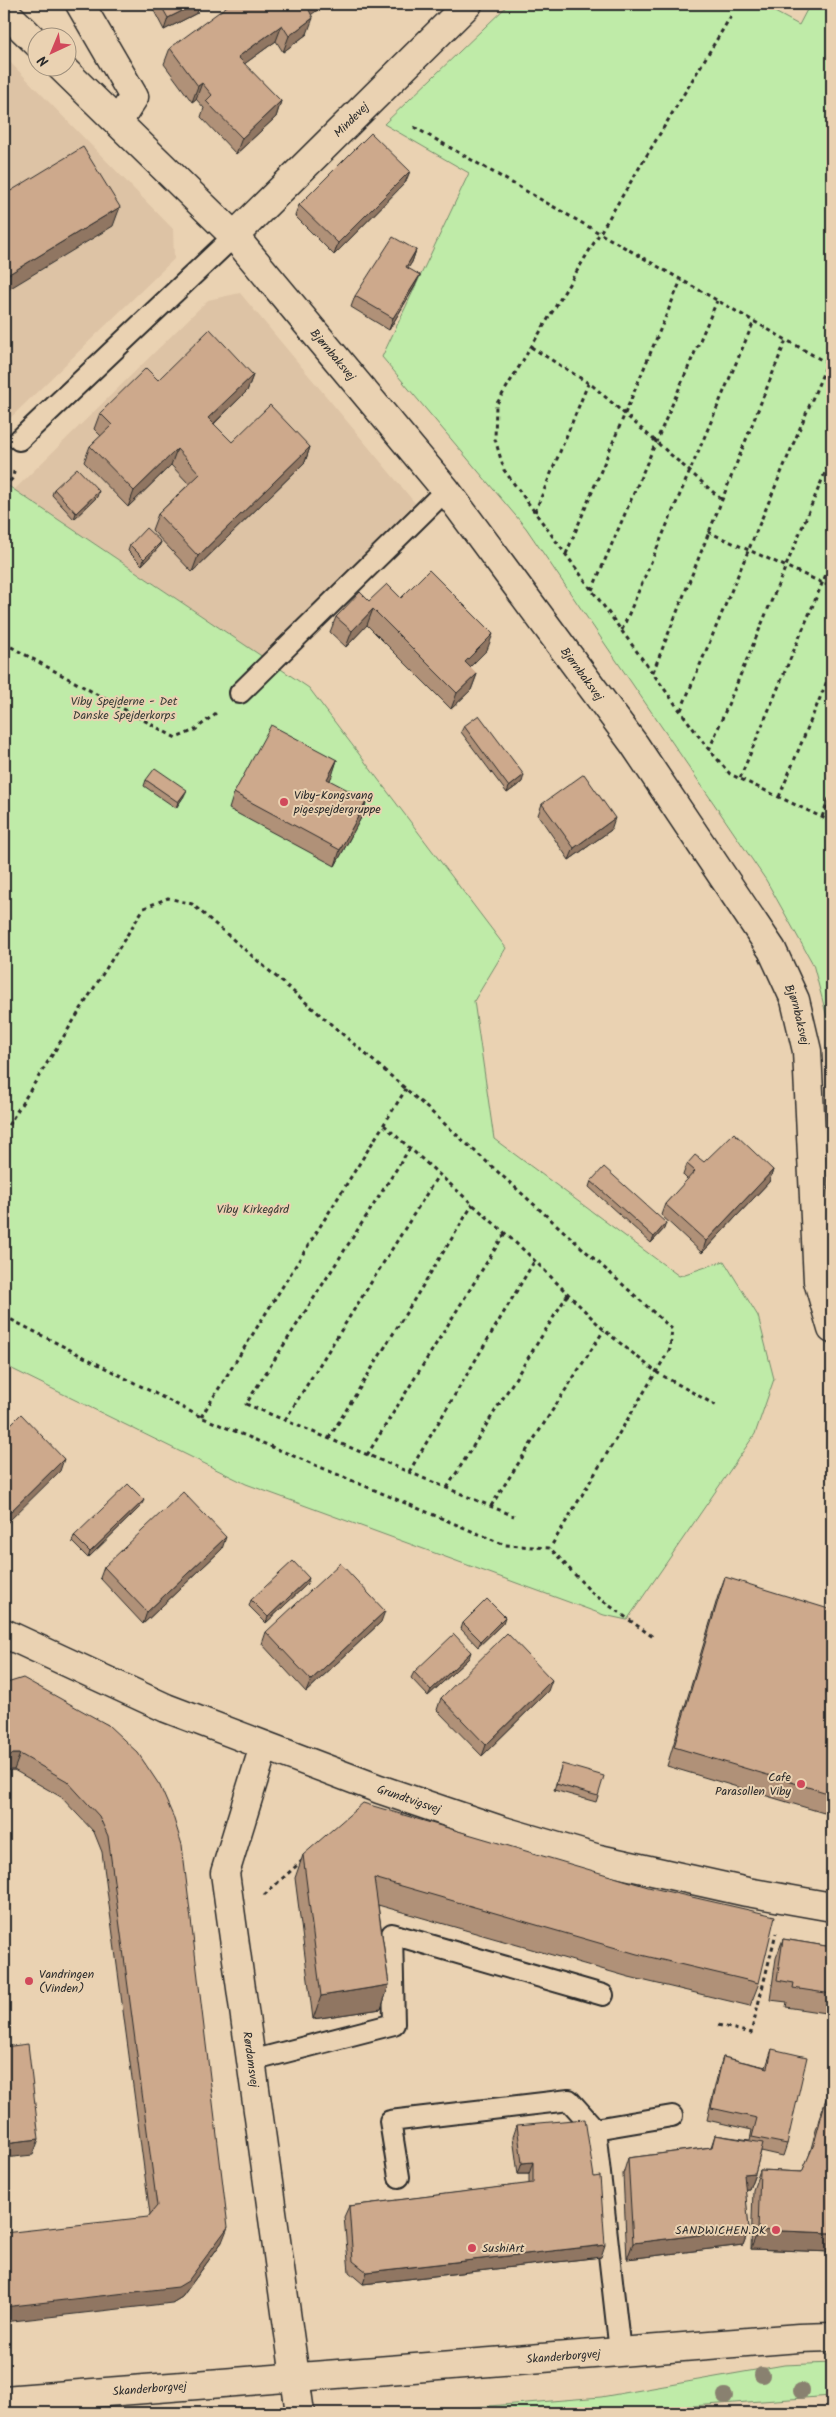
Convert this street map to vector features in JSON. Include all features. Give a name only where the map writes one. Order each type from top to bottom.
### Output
[{"type":"street","points":[[80,4],[134,98],[118,122]]},
{"type":"street","name":"Mindevej","points":[[234,236],[468,4]]},
{"type":"street","points":[[4,11],[28,34]]},
{"type":"street","name":"Bjørnbaksvej","points":[[72,78],[234,236],[446,490],[634,744],[772,950],[795,1000],[807,1051],[818,1281],[832,1329]]},
{"type":"street","name":"Grundtvigsvej","points":[[4,1632],[166,1708],[379,1789],[500,1830],[599,1859],[784,1899],[832,1907]]},
{"type":"street","name":"Rørdamsvej","points":[[264,1746],[225,1873],[295,2377]]},
{"type":"street","name":"Skanderborgvej","points":[[4,2400],[799,2338],[832,2337]]},
{"type":"street","points":[[295,2377],[300,2413]]},
{"type":"lane","points":[[20,440],[234,236]]},
{"type":"lane","points":[[240,693],[446,490]]},
{"type":"lane","points":[[251,2060],[394,2024],[392,1934],[603,1995]]},
{"type":"lane","points":[[399,2177],[390,2121],[569,2100],[595,2130],[620,2352]]},
{"type":"lane","points":[[595,2130],[672,2116]]},
{"type":"path","points":[[731,16],[496,405],[495,439],[504,470],[681,711],[730,774],[832,822]]},
{"type":"path","points":[[414,127],[832,366]]},
{"type":"path","points":[[566,555],[681,280]]},
{"type":"path","points":[[592,590],[717,301]]},
{"type":"path","points":[[622,630],[754,321]]},
{"type":"path","points":[[653,673],[786,340]]},
{"type":"path","points":[[531,347],[588,384],[625,414],[721,499]]},
{"type":"path","points":[[681,711],[827,364]]},
{"type":"path","points":[[535,512],[588,384]]},
{"type":"path","points":[[710,750],[832,456]]},
{"type":"path","points":[[708,532],[832,587]]},
{"type":"path","points":[[740,778],[832,560]]},
{"type":"path","points":[[4,643],[176,738],[195,730],[240,693]]},
{"type":"path","points":[[778,797],[832,669]]},
{"type":"path","points":[[822,817],[832,791]]},
{"type":"path","points":[[4,1132],[144,908],[168,898],[192,904],[406,1089],[672,1329],[670,1348],[550,1548]]},
{"type":"path","points":[[201,1417],[406,1089]]},
{"type":"path","points":[[384,1125],[535,1260],[604,1330],[656,1372],[717,1406]]},
{"type":"path","points":[[410,1148],[246,1404],[514,1516]]},
{"type":"path","points":[[285,1420],[439,1174]]},
{"type":"path","points":[[329,1438],[473,1204]]},
{"type":"path","points":[[367,1455],[505,1233]]},
{"type":"path","points":[[409,1472],[535,1260]]},
{"type":"path","points":[[447,1488],[568,1294]]},
{"type":"path","points":[[4,1316],[201,1417],[505,1545],[550,1548],[592,1593],[653,1637]]},
{"type":"path","points":[[491,1506],[604,1330]]},
{"type":"path","points":[[232,1924],[306,1857]]},
{"type":"path","points":[[718,2025],[751,2033],[784,1899]]},
{"type":"shaded area","points":[[4,56],[173,229],[174,259],[4,424]]},
{"type":"shaded area","points":[[240,293],[415,503],[261,656],[14,490],[208,300]]},
{"type":"green space","points":[[509,4],[760,4],[799,25],[810,4],[832,4],[832,1036],[813,964],[766,880],[526,528],[382,357],[469,173],[384,124]]},
{"type":"green space","name":"Viby Kirkegård","points":[[4,483],[309,688],[506,948],[474,1001],[494,1139],[679,1276],[724,1261],[758,1316],[774,1379],[755,1434],[627,1620],[604,1615],[246,1484],[4,1365]]},
{"type":"green space","points":[[832,2363],[832,2396],[594,2413],[402,2413],[601,2397],[784,2365]]},
{"type":"building","points":[[160,4],[196,4],[168,18]]},
{"type":"building","points":[[230,4],[310,4],[307,6],[313,18],[289,36],[282,25],[238,57],[281,101],[242,138],[206,101],[212,95],[202,83],[198,86],[170,48]]},
{"type":"building","points":[[371,133],[410,171],[338,243],[299,205]]},
{"type":"building","points":[[83,147],[120,207],[4,277],[4,195]]},
{"type":"building","points":[[393,237],[416,250],[406,267],[420,275],[393,318],[355,296]]},
{"type":"building","points":[[210,329],[253,375],[208,418],[232,442],[270,405],[310,447],[198,556],[158,514],[200,474],[177,449],[134,491],[90,446],[112,425],[100,413],[146,368],[158,380]]},
{"type":"building","points":[[77,468],[99,491],[76,513],[54,489]]},
{"type":"building","points":[[146,528],[161,542],[144,559],[130,545]]},
{"type":"building","points":[[429,570],[493,634],[465,662],[477,674],[457,693],[373,609],[352,631],[336,617],[360,592],[369,601],[387,584],[401,598]]},
{"type":"building","points":[[479,715],[524,775],[509,787],[464,726]]},
{"type":"building","name":"Viby-Kongsvang pigespejdergruppe","points":[[271,725],[337,760],[327,779],[367,800],[340,850],[234,793]]},
{"type":"building","points":[[155,768],[187,790],[178,802],[146,780]]},
{"type":"building","points":[[584,774],[615,818],[574,848],[542,804]]},
{"type":"building","points":[[734,1133],[773,1170],[706,1241],[665,1204],[695,1171],[687,1164],[695,1155],[704,1162]]},
{"type":"building","points":[[604,1167],[666,1223],[654,1237],[591,1181]]},
{"type":"building","points":[[21,1414],[64,1459],[4,1518],[4,1431]]},
{"type":"building","points":[[128,1484],[144,1500],[90,1552],[74,1536]]},
{"type":"building","points":[[183,1492],[226,1537],[147,1612],[104,1567]]},
{"type":"building","points":[[293,1561],[309,1578],[268,1617],[251,1600]]},
{"type":"building","points":[[340,1563],[385,1611],[311,1680],[266,1632]]},
{"type":"building","points":[[725,1577],[832,1610],[831,1794],[674,1747]]},
{"type":"building","points":[[487,1599],[505,1617],[481,1641],[463,1623]]},
{"type":"building","points":[[507,1633],[552,1680],[486,1745],[441,1698]]},
{"type":"building","points":[[454,1634],[471,1652],[431,1690],[414,1672]]},
{"type":"building","points":[[23,1678],[108,1725],[138,1753],[160,1786],[173,1816],[182,1845],[228,2227],[188,2281],[178,2287],[4,2307],[4,2233],[148,2217],[157,2206],[108,1836],[99,1816],[67,1781],[20,1754],[13,1754],[8,1758],[4,1767],[4,1684]]},
{"type":"building","points":[[562,1764],[604,1776],[598,1796],[556,1784]]},
{"type":"building","points":[[363,1803],[648,1887],[775,1916],[759,1983],[637,1954],[374,1878],[389,1985],[321,1996],[303,1855]]},
{"type":"building","points":[[783,1939],[832,1947],[832,1994],[793,1988],[794,1983],[777,1980]]},
{"type":"building","points":[[28,2044],[39,2139],[4,2143],[4,2047]]},
{"type":"building","points":[[772,2049],[807,2057],[787,2144],[752,2137],[757,2118],[711,2108],[723,2057],[768,2068]]},
{"type":"building","points":[[826,2099],[832,2101],[832,2233],[758,2230],[760,2170],[802,2172],[814,2144]]},
{"type":"building","points":[[585,2119],[594,2177],[600,2176],[605,2245],[367,2272],[353,2261],[349,2206],[533,2183],[533,2162],[522,2163],[517,2125]]},
{"type":"building","points":[[715,2135],[763,2143],[755,2173],[744,2174],[749,2229],[633,2243],[628,2158],[712,2147]]},
{"type":"place","name":"Viby-Kongsvang pigespejdergruppe","points":[[284,802]]},
{"type":"place","name":"Cafe Parasollen Viby","points":[[801,1784]]},
{"type":"place","name":"Vandringen (Vinden)","points":[[29,1981]]},
{"type":"place","name":"SANDWICHEN.DK","points":[[776,2230]]},
{"type":"place","name":"SushiArt","points":[[472,2248]]},
{"type":"park label","name":"Viby Spejderne - Det Danske Spejderkorps","points":[[124,708]]}]
